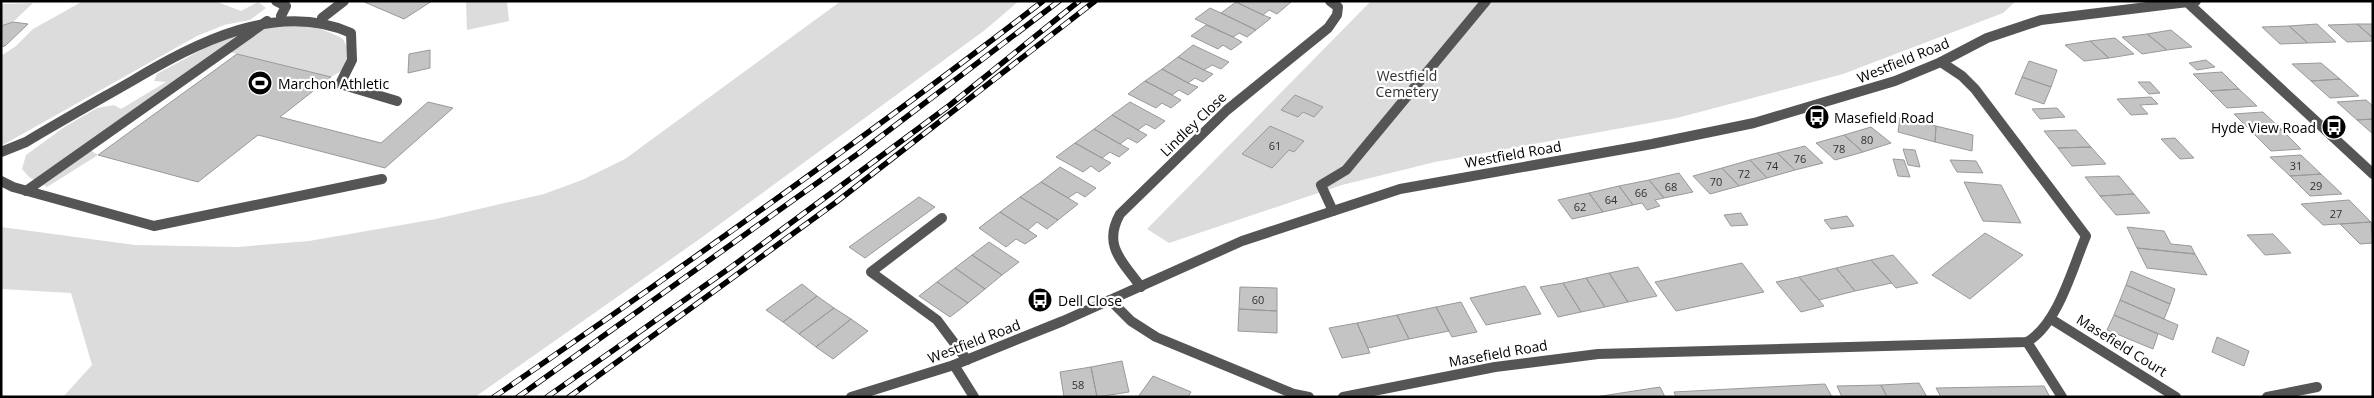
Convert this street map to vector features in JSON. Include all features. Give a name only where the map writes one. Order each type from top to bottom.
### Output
[{"type":"street","points":[[26,191],[276,17],[286,6],[276,1]]},
{"type":"street","points":[[322,18],[344,1]]},
{"type":"street","name":"Lindley Close","points":[[1141,286],[1113,246],[1112,226],[1120,214],[1258,81],[1311,43],[1334,22],[1338,7],[1330,1]]},
{"type":"street","points":[[1332,211],[1321,185],[1346,170],[1486,1]]},
{"type":"street","name":"Westfield Road","points":[[851,397],[967,360],[1110,300],[1242,241],[1400,189],[1509,168],[1652,144],[1754,123],[1813,108],[1895,80],[1941,62],[1987,38],[2041,20],[2161,2],[2196,1]]},
{"type":"street","points":[[2187,2],[2373,174]]},
{"type":"street","points":[[1,152],[26,142],[213,36],[276,17],[322,18],[339,25],[351,33],[354,53],[351,68],[340,84],[397,101]]},
{"type":"street","points":[[1941,62],[1962,76],[1975,89],[2086,236],[2051,319],[2038,335],[2027,342],[2062,397]]},
{"type":"street","points":[[1,181],[26,191],[154,226],[382,179]]},
{"type":"street","points":[[942,218],[871,272],[937,320],[967,360]]},
{"type":"street","points":[[1110,300],[1119,313],[1137,327],[1159,338],[1294,394],[1309,397]]},
{"type":"street","name":"Masefield Court","points":[[2051,319],[2176,397]]},
{"type":"street","name":"Masefield Road","points":[[1343,397],[1495,367],[1598,354],[2027,342]]},
{"type":"street","points":[[954,365],[967,389],[974,397]]},
{"type":"street","points":[[2267,397],[2317,387]]},
{"type":"green space","points":[[83,1],[215,1],[241,11],[258,2],[266,8],[250,20],[224,25],[197,36],[1,146],[1,56],[16,46],[33,29]]},
{"type":"green space","points":[[466,1],[507,1],[509,21],[467,30]]},
{"type":"green space","points":[[841,1],[1019,1],[985,30],[701,238],[475,397],[63,397],[92,365],[71,293],[1,289],[1,227],[135,245],[237,247],[309,241],[436,219],[544,194],[582,180],[625,159]]},
{"type":"green space","name":"Westfield Cemetery","points":[[1371,1],[2016,1],[2003,13],[1843,74],[1677,118],[1435,162],[1342,185],[1169,243],[1147,229]]},
{"type":"green space","points":[[33,3],[13,22],[1,26],[1,4]]},
{"type":"green space","points":[[297,25],[321,29],[343,39],[349,51],[343,70],[331,77],[229,52],[265,27]]},
{"type":"green space","points":[[249,30],[87,148],[98,155],[47,187],[29,177],[22,169],[26,155],[63,128],[97,108],[114,105],[121,109],[166,82],[154,81],[157,74],[214,43]]},
{"type":"building","points":[[362,1],[432,1],[404,19]]},
{"type":"building","points":[[1236,2],[1291,2],[1277,14],[1269,10],[1263,15]]},
{"type":"building","points":[[1236,2],[1271,18],[1256,30],[1221,13]]},
{"type":"building","points":[[1210,8],[1256,30],[1247,37],[1239,33],[1233,37],[1195,19]]},
{"type":"building","points":[[13,22],[28,24],[5,46],[1,47],[1,26]]},
{"type":"building","points":[[2317,24],[2336,42],[2308,43],[2289,26]]},
{"type":"building","points":[[2357,24],[2373,24],[2373,38]]},
{"type":"building","points":[[2357,24],[2373,38],[2373,41],[2347,42],[2328,25]]},
{"type":"building","points":[[1206,25],[1242,42],[1231,50],[1223,45],[1218,49],[1191,36]]},
{"type":"building","points":[[2289,26],[2308,43],[2280,44],[2262,27]]},
{"type":"building","points":[[2171,30],[2192,47],[2167,50],[2147,34]]},
{"type":"building","points":[[2147,34],[2167,50],[2142,54],[2122,37]]},
{"type":"building","points":[[2115,38],[2134,54],[2109,58],[2090,41]]},
{"type":"building","points":[[2090,41],[2109,58],[2084,61],[2065,45]]},
{"type":"building","points":[[1193,45],[1229,62],[1221,69],[1212,65],[1204,70],[1178,57]]},
{"type":"building","points":[[430,50],[430,68],[408,73],[409,54]]},
{"type":"building","points":[[237,54],[331,77],[280,117],[381,143],[428,102],[453,108],[385,168],[258,135],[198,182],[98,155]]},
{"type":"building","points":[[1178,57],[1213,74],[1203,82],[1195,78],[1188,83],[1162,69]]},
{"type":"building","points":[[2206,60],[2215,67],[2197,70],[2189,63]]},
{"type":"building","points":[[2029,61],[2057,70],[2051,87],[2022,77]]},
{"type":"building","points":[[2321,63],[2340,79],[2311,81],[2292,64]]},
{"type":"building","points":[[1162,69],[1198,87],[1188,95],[1179,90],[1172,95],[1145,81]]},
{"type":"building","points":[[2222,72],[2239,89],[2210,91],[2193,74]]},
{"type":"building","points":[[2022,77],[2051,87],[2044,104],[2015,94]]},
{"type":"building","points":[[2340,79],[2359,96],[2330,98],[2311,81]]},
{"type":"building","points":[[1145,81],[1181,100],[1171,108],[1162,103],[1156,108],[1128,94]]},
{"type":"building","points":[[2138,82],[2150,82],[2160,93],[2149,94]]},
{"type":"building","points":[[2239,89],[2257,106],[2227,108],[2210,91]]},
{"type":"building","points":[[1295,95],[1323,107],[1314,117],[1303,112],[1298,117],[1281,110]]},
{"type":"building","points":[[2151,97],[2158,104],[2140,105],[2148,114],[2131,115],[2117,99]]},
{"type":"building","points":[[2366,100],[2373,106],[2373,119],[2357,120],[2337,102]]},
{"type":"building","points":[[1130,102],[1165,121],[1155,129],[1146,124],[1138,130],[1112,115]]},
{"type":"building","points":[[2057,108],[2065,117],[2040,119],[2032,109]]},
{"type":"building","points":[[2263,112],[2282,130],[2252,132],[2234,114]]},
{"type":"building","points":[[1112,115],[1147,135],[1137,143],[1128,138],[1120,144],[1094,129]]},
{"type":"building","points":[[1900,117],[1936,126],[1935,142],[1898,132]]},
{"type":"building","points":[[2373,119],[2373,134],[2357,120]]},
{"type":"building","points":[[1270,126],[1304,141],[1294,152],[1289,150],[1272,168],[1242,154]]},
{"type":"building","points":[[1936,126],[1973,135],[1972,151],[1935,142]]},
{"type":"building","points":[[1871,127],[1891,143],[1863,152],[1844,135]]},
{"type":"building","points":[[1094,129],[1129,149],[1119,157],[1110,152],[1102,158],[1075,143]]},
{"type":"building","points":[[2076,130],[2091,147],[2058,148],[2044,131]]},
{"type":"building","points":[[2282,130],[2301,149],[2271,151],[2252,132]]},
{"type":"building","points":[[1844,135],[1863,152],[1835,160],[1816,143]]},
{"type":"building","points":[[2175,138],[2194,158],[2180,159],[2161,139]]},
{"type":"building","points":[[1075,143],[1111,163],[1099,172],[1091,166],[1083,172],[1056,157]]},
{"type":"building","points":[[1805,146],[1823,163],[1795,170],[1777,153]]},
{"type":"building","points":[[2091,147],[2106,164],[2072,166],[2058,148]]},
{"type":"building","points":[[1903,149],[1915,150],[1920,167],[1908,165]]},
{"type":"building","points":[[1777,153],[1795,170],[1767,178],[1750,160]]},
{"type":"building","points":[[2301,155],[2321,174],[2290,176],[2270,157]]},
{"type":"building","points":[[1893,159],[1904,160],[1910,177],[1898,176]]},
{"type":"building","points":[[1750,160],[1767,178],[1739,186],[1722,168]]},
{"type":"building","points":[[1950,160],[1976,161],[1983,173],[1957,172]]},
{"type":"building","points":[[1060,167],[1096,188],[1085,197],[1077,192],[1068,198],[1041,182]]},
{"type":"building","points":[[1722,168],[1739,186],[1710,194],[1693,176]]},
{"type":"building","points":[[1679,173],[1693,192],[1664,198],[1649,180]]},
{"type":"building","points":[[2321,174],[2342,194],[2310,196],[2290,176]]},
{"type":"building","points":[[2119,176],[2134,194],[2100,196],[2085,177]]},
{"type":"building","points":[[1649,180],[1664,198],[1655,200],[1660,206],[1647,210],[1642,203],[1633,205],[1619,186]]},
{"type":"building","points":[[1041,182],[1078,204],[1058,220],[1020,197]]},
{"type":"building","points":[[1964,182],[2001,185],[2021,223],[1983,221]]},
{"type":"building","points":[[1619,186],[1633,205],[1603,212],[1589,193]]},
{"type":"building","points":[[1589,193],[1603,212],[1572,219],[1558,200]]},
{"type":"building","points":[[2134,194],[2150,213],[2116,215],[2100,196]]},
{"type":"building","points":[[919,197],[935,207],[865,258],[849,247]]},
{"type":"building","points":[[1020,197],[1058,220],[1047,229],[1037,222],[1028,230],[1000,212]]},
{"type":"building","points":[[2349,200],[2371,222],[2323,225],[2301,204]]},
{"type":"building","points":[[1000,212],[1037,236],[1025,244],[1016,239],[1006,247],[979,228]]},
{"type":"building","points":[[1741,213],[1748,225],[1731,226],[1724,215]]},
{"type":"building","points":[[1847,216],[1854,226],[1831,229],[1824,220]]},
{"type":"building","points":[[2371,222],[2373,243],[2360,244],[2340,224]]},
{"type":"building","points":[[2127,227],[2164,231],[2171,244],[2191,246],[2195,254],[2137,248]]},
{"type":"building","points":[[1985,233],[2023,255],[1970,299],[1932,275]]},
{"type":"building","points":[[2273,234],[2291,253],[2265,255],[2247,235]]},
{"type":"building","points":[[989,242],[1019,262],[1002,275],[972,255]]},
{"type":"building","points":[[2137,248],[2195,254],[2207,275],[2147,268]]},
{"type":"building","points":[[972,255],[1002,275],[985,289],[955,268]]},
{"type":"building","points":[[1893,255],[1918,283],[1896,288],[1871,260]]},
{"type":"building","points":[[1871,260],[1892,283],[1855,291],[1836,268]]},
{"type":"building","points":[[1742,263],[1764,292],[1676,311],[1655,282]]},
{"type":"building","points":[[1638,267],[1657,296],[1628,302],[1609,273]]},
{"type":"building","points":[[955,268],[985,289],[968,303],[937,282]]},
{"type":"building","points":[[1836,268],[1855,291],[1819,300],[1799,277]]},
{"type":"building","points":[[2131,271],[2175,289],[2170,304],[2126,285]]},
{"type":"building","points":[[1609,273],[1628,302],[1605,307],[1586,278]]},
{"type":"building","points":[[1799,277],[1824,306],[1801,312],[1776,282]]},
{"type":"building","points":[[1586,278],[1605,307],[1581,312],[1563,283]]},
{"type":"building","points":[[937,282],[968,303],[950,317],[919,296]]},
{"type":"building","points":[[1563,283],[1581,312],[1558,317],[1540,287]]},
{"type":"building","points":[[802,284],[817,296],[783,322],[766,310]]},
{"type":"building","points":[[2126,285],[2170,304],[2164,319],[2120,300]]},
{"type":"building","points":[[1525,286],[1541,314],[1486,325],[1470,298]]},
{"type":"building","points":[[1240,287],[1277,288],[1277,311],[1239,309]]},
{"type":"building","points":[[817,296],[834,308],[799,334],[783,322]]},
{"type":"building","points":[[2120,300],[2178,325],[2173,340],[2114,315]]},
{"type":"building","points":[[1461,302],[1477,332],[1452,337],[1436,307]]},
{"type":"building","points":[[1436,307],[1449,331],[1409,339],[1397,315]]},
{"type":"building","points":[[834,308],[851,319],[816,347],[799,334]]},
{"type":"building","points":[[1239,309],[1277,311],[1277,333],[1238,331]]},
{"type":"building","points":[[1397,315],[1409,339],[1368,348],[1357,323]]},
{"type":"building","points":[[2114,315],[2158,334],[2153,349],[2107,330]]},
{"type":"building","points":[[851,319],[868,331],[833,359],[816,347]]},
{"type":"building","points":[[1357,323],[1370,353],[1342,358],[1329,328]]},
{"type":"building","points":[[2217,337],[2249,351],[2244,366],[2212,352]]},
{"type":"building","points":[[1122,361],[1129,392],[1097,397],[1091,367]]},
{"type":"building","points":[[1091,367],[1097,397],[1064,397],[1060,372]]},
{"type":"building","points":[[1153,376],[1191,392],[1188,397],[1138,397]]},
{"type":"building","points":[[1919,383],[1927,397],[1887,397],[1881,385]]},
{"type":"building","points":[[1825,384],[1832,397],[1676,397],[1674,392]]},
{"type":"building","points":[[1881,385],[1887,397],[1842,397],[1837,386]]},
{"type":"building","points":[[2044,386],[2050,397],[1941,397],[1936,388]]},
{"type":"building","points":[[1660,387],[1665,397],[1595,397]]},
{"type":"railway","points":[[494,397],[771,203],[1043,1]]},
{"type":"railway","points":[[518,397],[859,153],[1059,1]]},
{"type":"railway","points":[[547,397],[734,265],[950,105],[1079,1]]},
{"type":"railway","points":[[569,397],[835,203],[1095,1]]},
{"type":"place","name":"Marchon Athletic","points":[[260,83]]},
{"type":"place","name":"Masefield Road","points":[[1817,117]]},
{"type":"place","name":"Hyde View Road","points":[[2334,127]]},
{"type":"place","name":"Dell Close","points":[[1040,300]]}]
